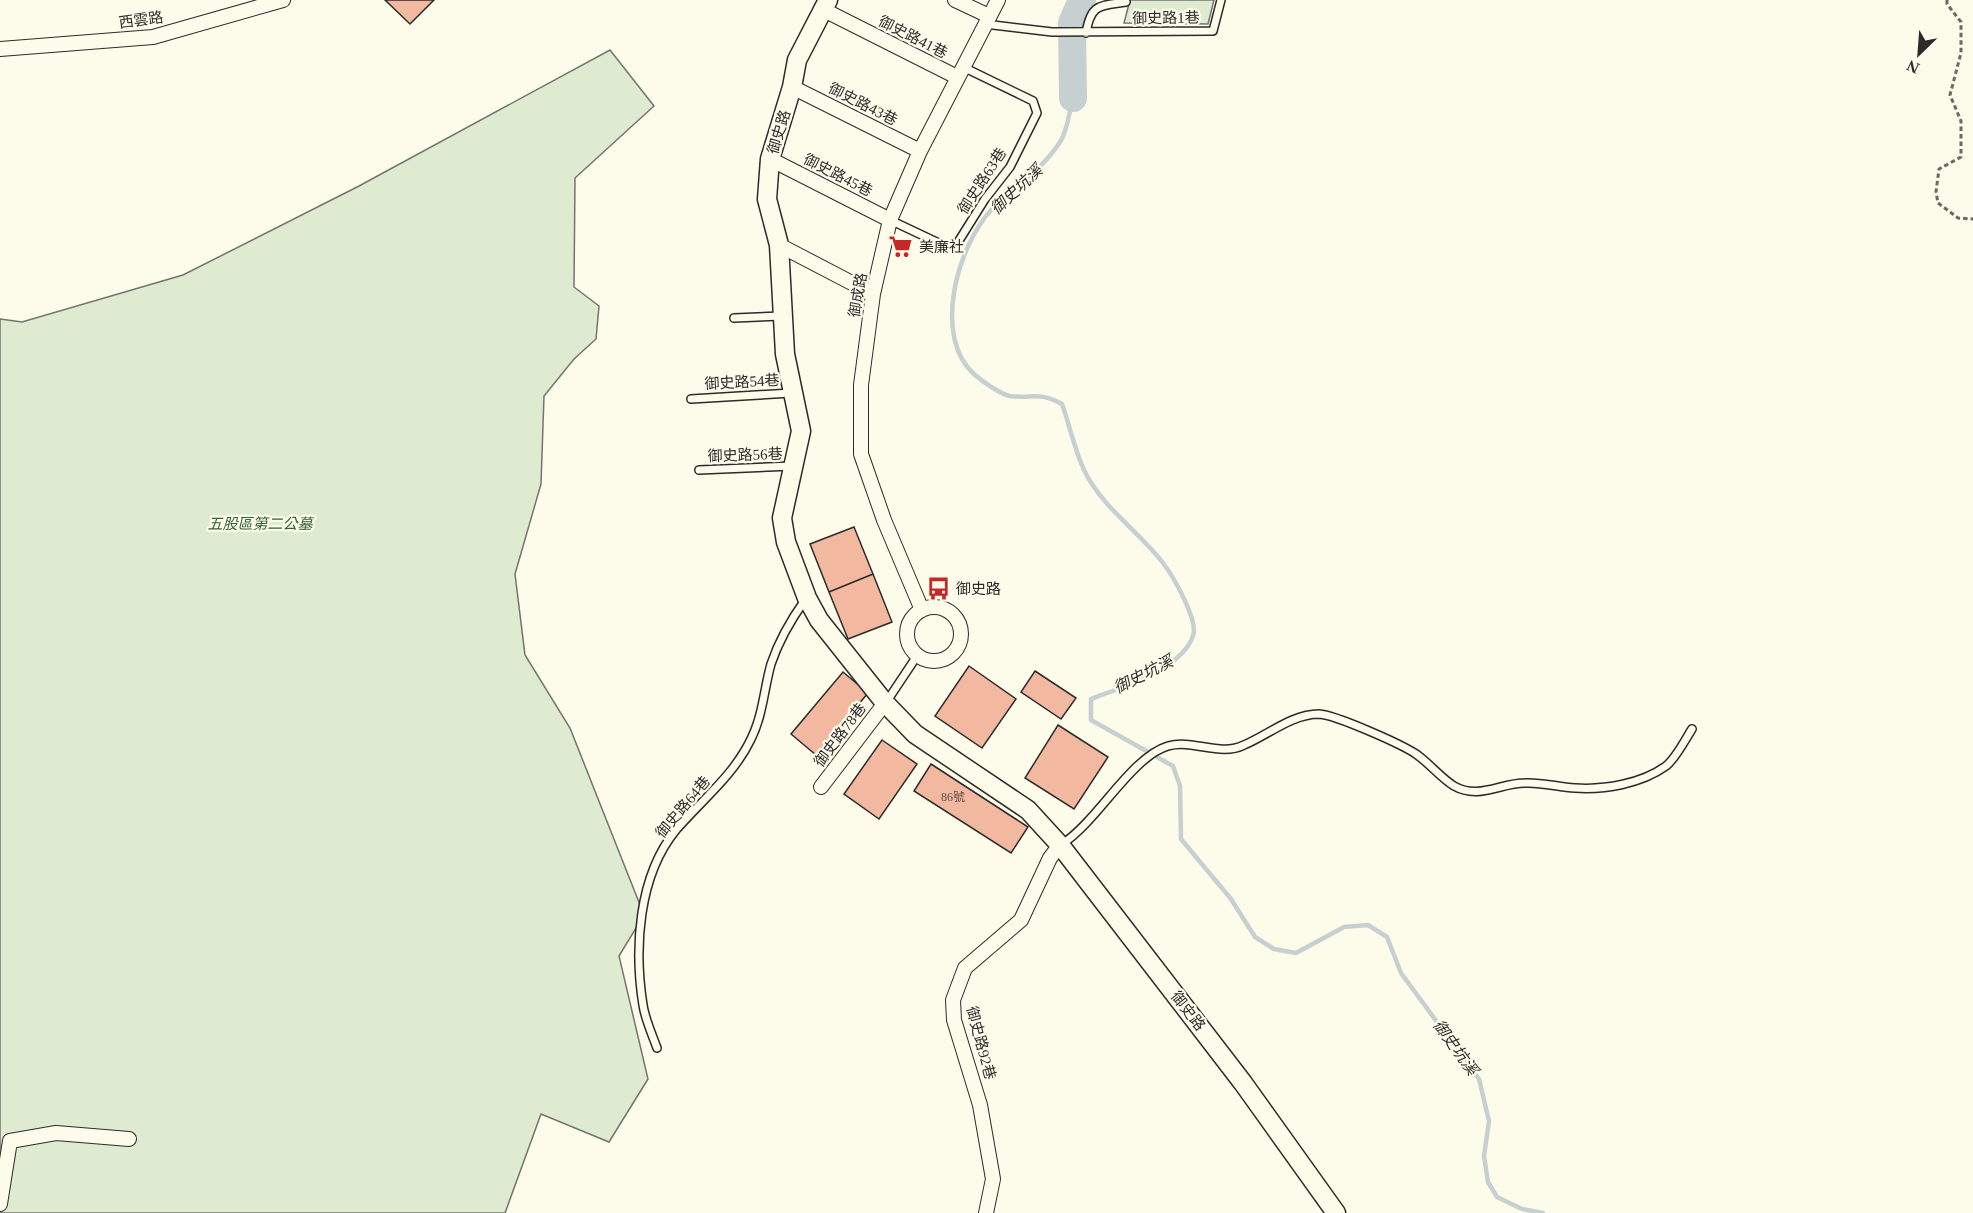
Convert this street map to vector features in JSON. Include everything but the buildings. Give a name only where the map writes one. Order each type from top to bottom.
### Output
[{"type":"street","name":"西雲路","points":[[0,45],[153,37],[283,0]]},
{"type":"street","points":[[955,0],[987,20]]},
{"type":"street","name":"御成路","points":[[922,610],[884,520],[861,454],[861,385],[873,294],[890,220],[920,151],[998,0]]},
{"type":"street","name":"御史路41巷","points":[[825,5],[960,72]]},
{"type":"street","name":"御史路","points":[[825,5],[797,60],[792,87],[770,159],[767,199],[779,245],[785,354],[801,431],[782,518],[786,542],[807,598],[819,620],[885,703],[915,734],[1028,810],[1060,845],[1243,1083],[1336,1213]]},
{"type":"street","name":"御史路43巷","points":[[792,87],[920,151]]},
{"type":"street","name":"御史路45巷","points":[[770,159],[890,220]]},
{"type":"street","points":[[779,245],[873,294]]},
{"type":"street","points":[[938,607],[952,613],[961,626],[962,634],[958,649],[946,660],[930,662],[917,656],[908,642],[908,627],[915,614],[922,610],[938,607]]},
{"type":"street","name":"御史路78巷","points":[[821,787],[885,703]]},
{"type":"street","name":"御史路92巷","points":[[986,1213],[993,1179],[980,1104],[954,1020],[953,1000],[965,968],[1021,920],[1050,858],[1060,845]]},
{"type":"street","points":[[0,1204],[10,1141],[56,1133],[129,1139]]},
{"type":"lane","name":"御史路1巷","points":[[1086,33],[1213,31],[1221,0]]},
{"type":"lane","points":[[987,20],[1052,32],[1086,33],[1089,15],[1097,7],[1126,2]]},
{"type":"lane","name":"御史路63巷","points":[[890,220],[945,246],[955,247],[985,199],[1010,167],[1037,113],[1033,102],[960,72]]},
{"type":"lane","points":[[734,318],[783,316]]},
{"type":"lane","name":"御史路54巷","points":[[692,399],[793,393]]},
{"type":"lane","name":"御史路56巷","points":[[699,470],[793,466]]},
{"type":"lane","name":"御史路64巷","points":[[657,1048],[643,1006],[639,931],[655,864],[675,833],[729,774],[752,739],[765,700],[771,666],[783,631],[807,598]]},
{"type":"lane","points":[[885,703],[917,656]]},
{"type":"lane","points":[[1060,845],[1076,835],[1141,763],[1168,746],[1193,746],[1218,750],[1242,747],[1299,718],[1320,714],[1413,752],[1454,785],[1471,792],[1486,792],[1524,782],[1577,788],[1628,784],[1666,765],[1692,729]]},
{"type":"path","points":[[1947,0],[1947,4],[1961,22],[1961,53],[1950,95],[1961,121],[1961,157],[1939,169],[1936,192],[1938,203],[1958,218],[1973,219]]},
{"type":"green space","points":[[1130,0],[1214,0],[1208,24],[1124,23]]},
{"type":"green space","name":"五股區第二公墓","points":[[610,50],[654,106],[575,178],[574,287],[599,306],[596,339],[574,359],[544,396],[541,484],[515,574],[525,655],[570,728],[644,915],[619,956],[648,1079],[609,1142],[541,1114],[505,1213],[0,1213],[0,319],[22,322],[183,275],[359,186]]},
{"type":"waterway","name":"御史坑溪","points":[[1073,98],[1072,23],[1082,0]]},
{"type":"waterway","name":"御史坑溪","points":[[1073,98],[1065,132],[1052,153],[1001,200],[980,225],[960,267],[954,291],[952,315],[954,338],[962,358],[978,378],[1006,395],[1041,397],[1062,404],[1085,473],[1098,493],[1163,563],[1189,610],[1194,629],[1186,648],[1164,668],[1134,683],[1091,699],[1091,720],[1173,766],[1180,786],[1181,839],[1231,899],[1255,937],[1274,949],[1296,953],[1344,927],[1368,925],[1387,937],[1401,973],[1479,1079],[1489,1121],[1484,1156],[1488,1182],[1497,1197],[1522,1209],[1543,1213]]},
{"type":"place","name":"美廉社","points":[[901,247]]},
{"type":"place","name":"御史路","points":[[938,589]]}]
